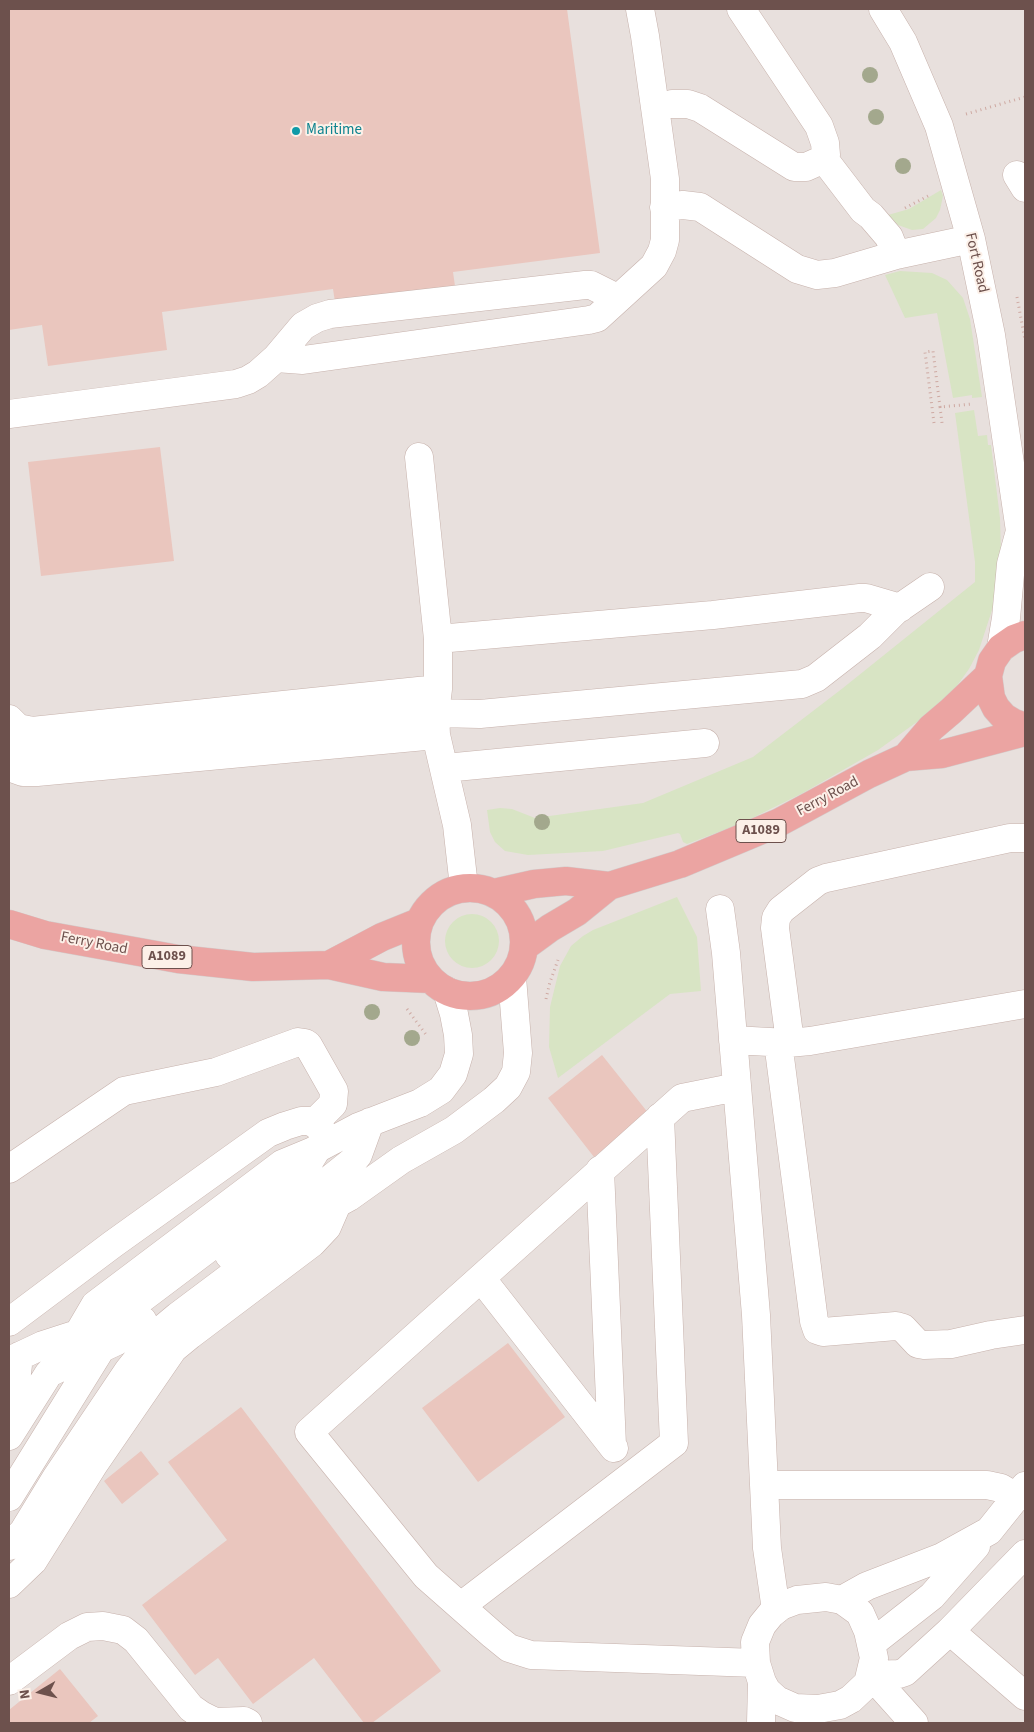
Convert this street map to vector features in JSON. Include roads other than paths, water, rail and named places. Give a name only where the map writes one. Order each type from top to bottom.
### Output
[{"type":"highway","points":[[1025,635],[1014,639],[1001,648],[992,661],[988,676],[991,698],[996,708],[1014,724],[1025,728]]},
{"type":"highway","name":"Ferry Road","points":[[906,757],[931,728],[952,711],[988,676]]},
{"type":"highway","name":"Ferry Road","points":[[524,947],[550,928],[577,912],[609,886],[680,864],[738,841],[778,823],[869,774],[906,757],[942,754],[1025,732]]},
{"type":"highway","name":"Ferry Road","points":[[494,892],[534,884],[566,881],[609,886]]},
{"type":"highway","points":[[464,887],[480,888],[494,892],[508,902],[518,915],[524,930],[524,947],[521,963],[512,977],[498,988],[482,995],[464,996],[438,985],[422,966],[417,952],[416,937],[419,922],[426,909],[437,898],[450,891],[464,887]]},
{"type":"highway","name":"Ferry Road","points":[[329,965],[382,937],[419,922]]},
{"type":"highway","name":"Ferry Road","points":[[9,924],[45,935],[178,960],[253,967],[329,965],[382,977],[438,985]]},
{"type":"street","points":[[276,358],[303,360],[589,320],[597,318],[650,269],[660,255],[665,234],[665,179],[640,9]]},
{"type":"street","points":[[672,104],[688,104],[700,108],[797,168],[814,165],[824,159],[826,155],[825,143],[818,126],[742,9]]},
{"type":"street","name":"Fort Road","points":[[883,9],[903,42],[939,126],[971,239],[991,335],[1022,537],[1011,564],[1001,648]]},
{"type":"street","points":[[824,159],[863,210],[873,218],[889,237],[896,255]]},
{"type":"street","points":[[664,207],[684,205],[700,207],[797,269],[821,275],[835,273],[896,255],[971,239]]},
{"type":"street","points":[[9,414],[236,384],[258,374],[276,358],[303,326],[317,318],[330,314],[585,285],[591,285],[617,298]]},
{"type":"street","points":[[420,457],[438,639],[436,712],[457,825],[464,887]]},
{"type":"street","points":[[9,719],[18,728],[32,731],[436,712],[480,714],[802,684],[812,681],[863,642],[900,608],[930,587]]},
{"type":"street","points":[[438,639],[713,615],[860,598],[900,608]]},
{"type":"street","points":[[9,744],[26,750],[52,750],[436,712]]},
{"type":"street","points":[[9,767],[23,772],[37,772],[436,712]]},
{"type":"street","points":[[445,768],[705,743]]},
{"type":"street","points":[[1025,838],[1010,838],[831,876],[818,881],[782,910],[776,918],[784,1042],[814,1321],[817,1330],[823,1332],[896,1326],[903,1328],[916,1342],[924,1345],[951,1344],[1025,1330]]},
{"type":"street","points":[[720,909],[726,953],[755,1306],[767,1554],[776,1610]]},
{"type":"street","points":[[11,1410],[46,1375],[117,1341],[294,1205],[330,1198],[349,1197],[409,1155],[454,1130],[494,1100],[510,1084],[516,1072],[518,1053],[512,977]]},
{"type":"street","points":[[321,1137],[370,1122],[427,1100],[441,1090],[451,1079],[458,1059],[458,1035],[454,1014],[438,985]]},
{"type":"street","points":[[733,1040],[813,1041],[1025,1004]]},
{"type":"street","points":[[9,1169],[124,1091],[216,1072],[298,1042],[305,1043],[308,1046],[334,1091],[333,1104],[321,1137],[302,1174],[247,1220],[108,1324],[18,1356],[11,1410]]},
{"type":"street","points":[[737,1086],[682,1098],[309,1432],[426,1576],[501,1642],[518,1652],[759,1672]]},
{"type":"street","points":[[461,1606],[674,1443],[660,1117]]},
{"type":"street","points":[[9,1322],[113,1244],[268,1133],[301,1121],[310,1121],[321,1137]]},
{"type":"street","points":[[9,1546],[23,1532],[128,1371],[160,1331],[330,1198],[358,1155],[370,1122]]},
{"type":"street","points":[[600,1170],[612,1445]]},
{"type":"street","points":[[9,1584],[33,1561],[104,1449],[173,1350],[184,1339],[320,1236],[327,1228],[330,1198]]},
{"type":"street","points":[[481,1278],[635,1474]]},
{"type":"street","points":[[9,1527],[66,1433],[146,1318]]},
{"type":"street","points":[[9,1497],[102,1347]]},
{"type":"street","points":[[9,1467],[74,1360]]},
{"type":"street","points":[[9,1436],[46,1375]]},
{"type":"street","points":[[765,1485],[987,1485],[1021,1492],[989,1532],[932,1596],[872,1643]]},
{"type":"street","points":[[842,1600],[867,1586],[942,1556],[989,1532]]},
{"type":"street","points":[[871,1675],[902,1673],[950,1630],[1025,1554]]},
{"type":"street","points":[[759,1672],[773,1697],[789,1707],[818,1709],[837,1714],[868,1683],[871,1675],[874,1658],[872,1643],[860,1613],[842,1600],[826,1597],[797,1600],[781,1606],[762,1625],[755,1647],[759,1672],[761,1723]]},
{"type":"street","points":[[9,1681],[68,1636],[87,1627],[103,1626],[123,1630],[136,1640],[191,1708],[215,1722],[244,1721],[248,1723]]},
{"type":"street","points":[[950,1630],[1025,1696]]},
{"type":"street","points":[[871,1675],[914,1723]]},
{"type":"place","name":"Maritime","points":[[296,131]]}]
